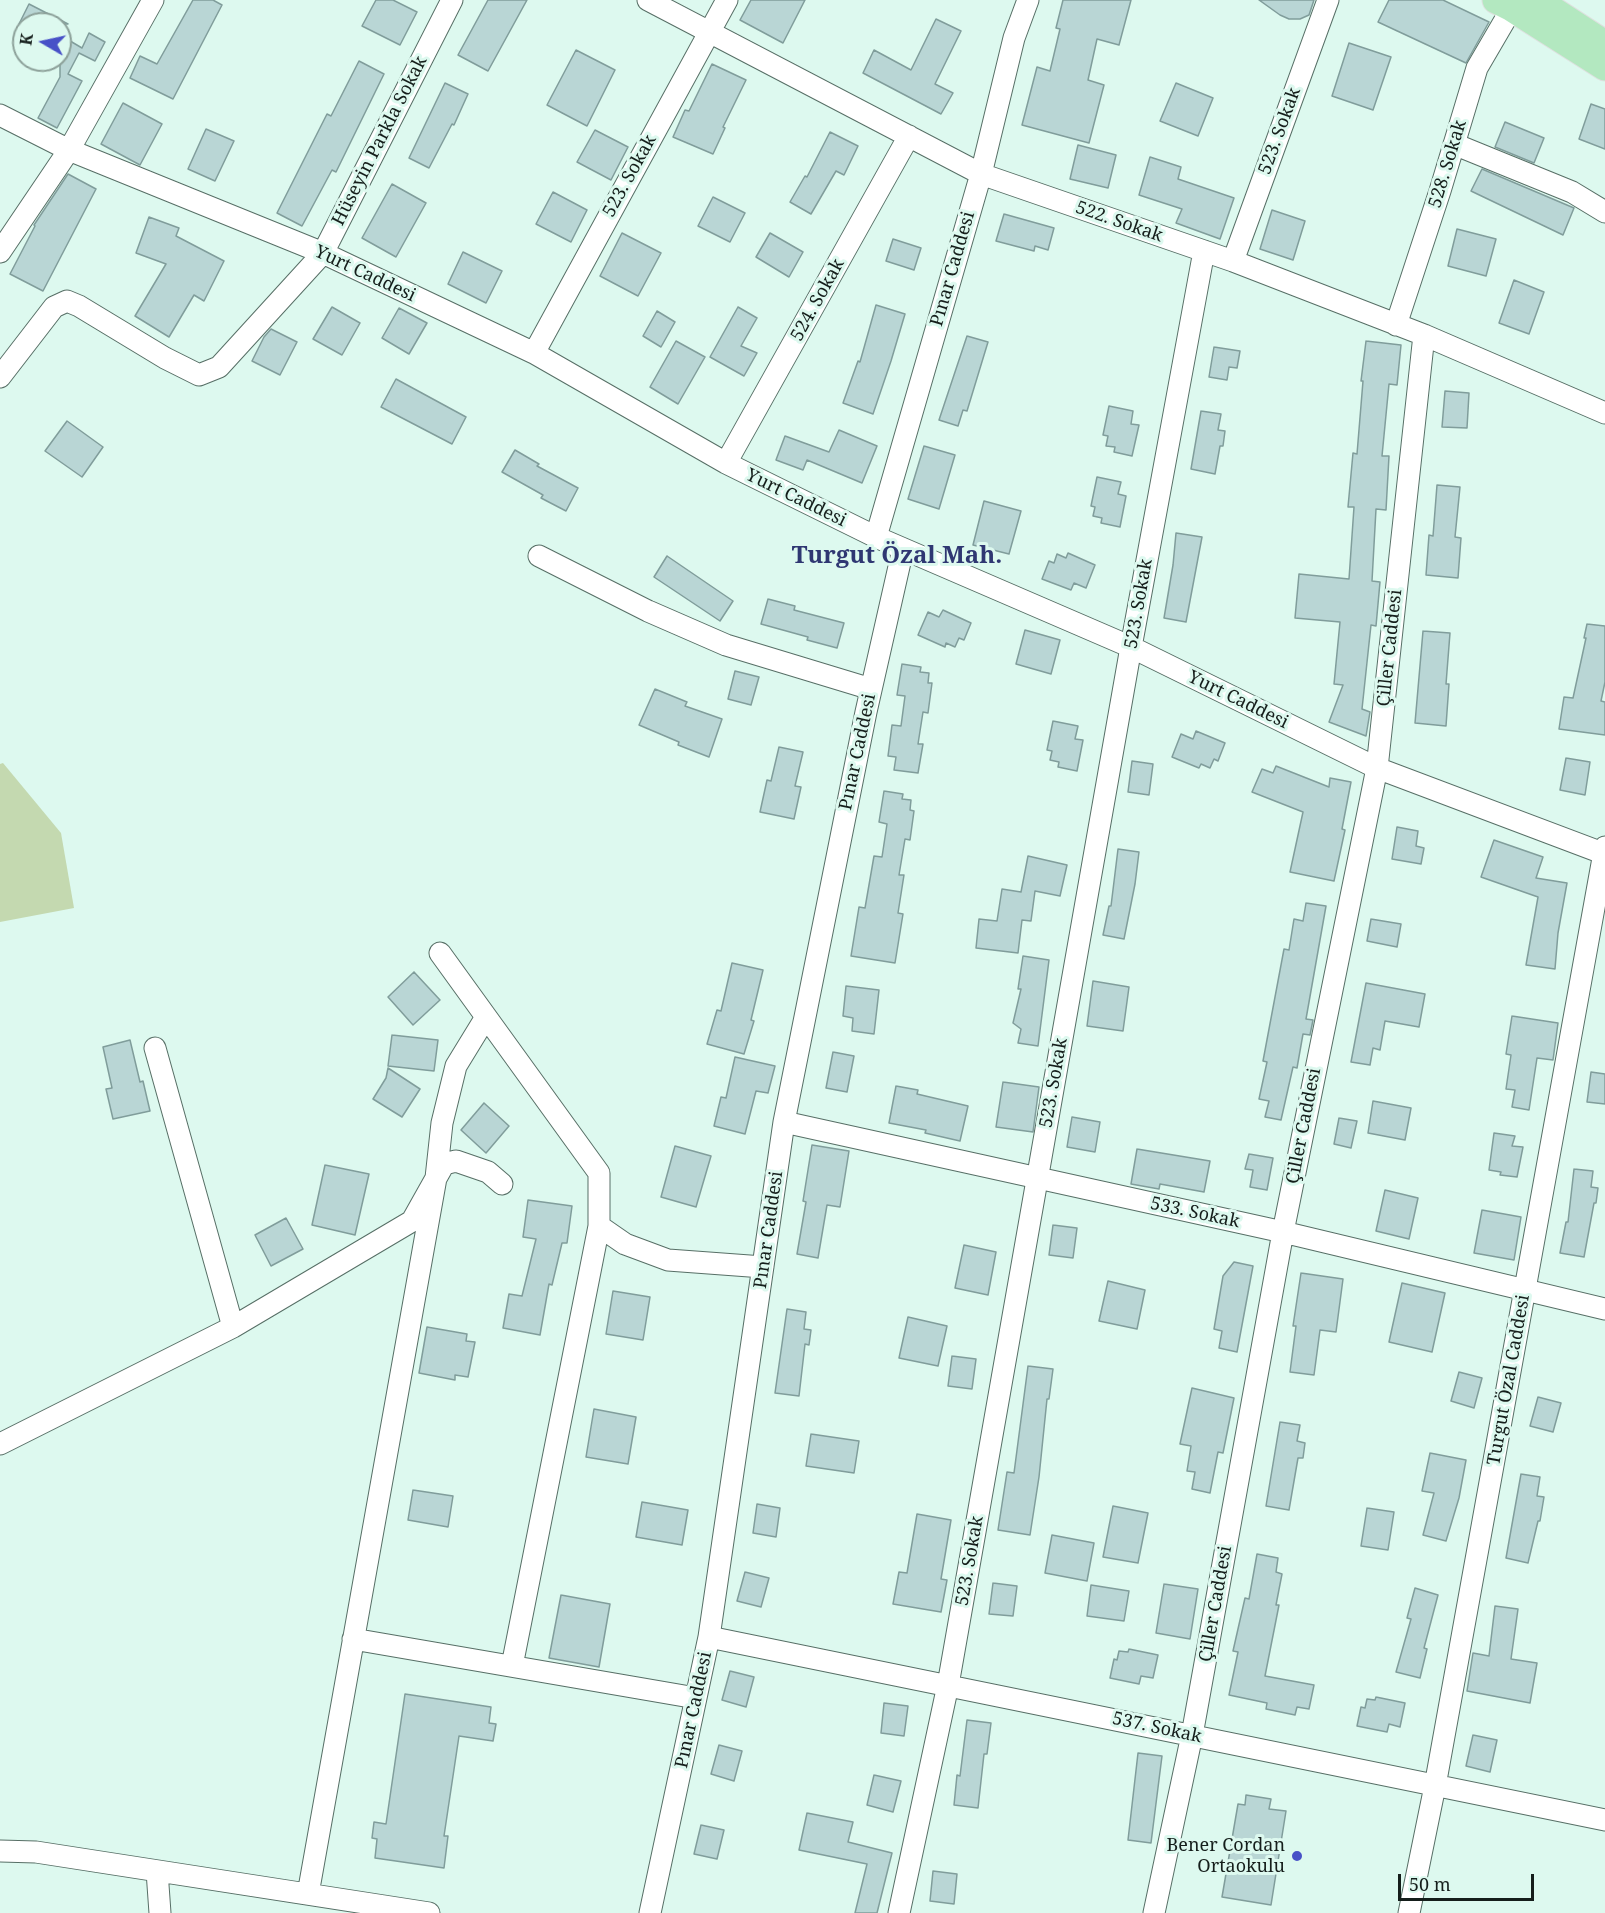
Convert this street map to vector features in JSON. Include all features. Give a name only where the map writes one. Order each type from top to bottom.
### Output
[{"type":"main road","points":[[1515,3],[1603,38]]},
{"type":"main road","points":[[1515,3],[1605,67]]},
{"type":"street","points":[[0,252],[69,150],[153,0]]},
{"type":"street","name":"Hüseyin Parkla Sokak","points":[[0,376],[54,306],[67,301],[165,358],[200,375],[219,367],[323,253],[452,0]]},
{"type":"street","name":"522. Sokak","points":[[648,0],[981,174],[1233,261],[1424,335],[1605,412]]},
{"type":"street","name":"523. Sokak","points":[[534,353],[727,0]]},
{"type":"street","name":"Pınar Caddesi","points":[[876,537],[981,174],[1014,38],[1028,0]]},
{"type":"street","name":"523. Sokak","points":[[1233,261],[1328,0]]},
{"type":"street","name":"528. Sokak","points":[[1395,325],[1478,68],[1515,3]]},
{"type":"street","name":"Yurt Caddesi","points":[[0,115],[69,150],[323,253],[534,353],[726,463],[876,537],[1131,647],[1377,768],[1605,852]]},
{"type":"street","name":"524. Sokak","points":[[726,463],[909,136]]},
{"type":"street","points":[[1454,144],[1572,192],[1605,213]]},
{"type":"street","name":"523. Sokak","points":[[899,1913],[948,1685],[1131,647],[1204,251]]},
{"type":"street","name":"Çiller Caddesi","points":[[1154,1913],[1192,1735],[1283,1232],[1377,768],[1424,335]]},
{"type":"street","name":"Pınar Caddesi","points":[[651,1913],[710,1637],[784,1122],[871,689],[903,549]]},
{"type":"street","points":[[539,556],[648,611],[726,645],[871,689]]},
{"type":"street","name":"Turgut Özal Caddesi","points":[[1409,1913],[1435,1786],[1605,852]]},
{"type":"street","points":[[440,953],[599,1173],[599,1226],[512,1666]]},
{"type":"street","points":[[308,1894],[436,1178],[442,1123],[456,1066],[486,1017]]},
{"type":"street","points":[[155,1048],[233,1327]]},
{"type":"street","name":"533. Sokak","points":[[784,1122],[1283,1232],[1605,1309]]},
{"type":"street","points":[[0,1444],[233,1327],[412,1221],[444,1164],[456,1161],[488,1172],[502,1184]]},
{"type":"street","points":[[599,1226],[625,1244],[668,1260],[763,1267]]},
{"type":"street","name":"537. Sokak","points":[[710,1637],[1605,1820]]},
{"type":"street","points":[[353,1639],[696,1698]]},
{"type":"street","points":[[0,1851],[36,1852],[429,1913]]},
{"type":"street","points":[[157,1871],[160,1913]]},
{"type":"green space","points":[[3,763],[61,833],[74,908],[0,922],[0,764]]},
{"type":"building","points":[[193,0],[213,0],[222,5],[173,99],[130,78],[140,56],[157,64]]},
{"type":"building","points":[[376,0],[393,0],[417,12],[400,45],[362,26]]},
{"type":"building","points":[[488,0],[527,0],[488,71],[458,55]]},
{"type":"building","points":[[751,0],[805,0],[783,43],[740,20]]},
{"type":"building","points":[[1063,0],[1131,0],[1119,45],[1097,39],[1088,80],[1104,85],[1089,143],[1022,125],[1037,67],[1050,71],[1060,29],[1056,28]]},
{"type":"building","points":[[1259,0],[1314,0],[1309,15],[1300,19],[1289,19]]},
{"type":"building","points":[[1389,0],[1443,0],[1489,22],[1466,63],[1378,22]]},
{"type":"building","points":[[29,4],[45,12],[25,12]]},
{"type":"building","points":[[936,19],[961,31],[935,84],[953,93],[941,114],[863,73],[874,50],[911,70]]},
{"type":"building","points":[[89,33],[105,42],[95,61],[79,53],[72,66],[72,42],[82,48]]},
{"type":"building","points":[[1349,43],[1391,57],[1373,110],[1332,96]]},
{"type":"building","points":[[576,50],[615,70],[587,126],[547,105]]},
{"type":"building","points":[[359,61],[384,74],[336,172],[332,170],[302,226],[277,213],[327,114],[331,116]]},
{"type":"building","points":[[712,64],[746,80],[723,127],[725,128],[713,154],[673,137],[685,110],[689,111]]},
{"type":"building","points":[[60,72],[69,72],[68,74],[82,81],[57,128],[38,118],[60,77]]},
{"type":"building","points":[[445,83],[468,94],[454,125],[452,124],[429,168],[409,158]]},
{"type":"building","points":[[1176,83],[1213,98],[1198,136],[1160,121]]},
{"type":"building","points":[[123,103],[162,124],[140,165],[101,144]]},
{"type":"building","points":[[1591,104],[1605,109],[1605,149],[1579,139]]},
{"type":"building","points":[[1505,122],[1544,138],[1534,163],[1495,147]]},
{"type":"building","points":[[206,129],[234,141],[215,181],[188,169]]},
{"type":"building","points":[[595,130],[628,147],[611,180],[577,162]]},
{"type":"building","points":[[830,132],[858,146],[844,175],[836,171],[811,214],[790,202],[805,176],[807,177]]},
{"type":"building","points":[[1078,145],[1116,155],[1108,188],[1070,179]]},
{"type":"building","points":[[1150,157],[1181,167],[1178,179],[1234,198],[1220,239],[1176,223],[1182,209],[1139,195]]},
{"type":"building","points":[[1482,169],[1574,208],[1563,235],[1471,191]]},
{"type":"building","points":[[68,174],[96,189],[43,291],[10,274],[34,225]]},
{"type":"building","points":[[392,184],[426,203],[396,257],[362,238]]},
{"type":"building","points":[[553,192],[587,210],[571,242],[536,224]]},
{"type":"building","points":[[713,197],[745,213],[730,242],[698,226]]},
{"type":"building","points":[[1272,210],[1305,221],[1293,260],[1260,249]]},
{"type":"building","points":[[1004,214],[1054,228],[1048,250],[1035,246],[1034,251],[996,241]]},
{"type":"building","points":[[149,217],[179,228],[176,236],[224,261],[204,301],[194,295],[169,337],[135,316],[166,264],[136,253]]},
{"type":"building","points":[[1457,229],[1496,239],[1486,276],[1448,266]]},
{"type":"building","points":[[622,233],[661,253],[638,296],[600,276]]},
{"type":"building","points":[[770,233],[803,252],[789,277],[756,257]]},
{"type":"building","points":[[893,239],[921,248],[914,270],[886,261]]},
{"type":"building","points":[[463,252],[502,271],[486,303],[448,284]]},
{"type":"building","points":[[1514,280],[1544,292],[1529,334],[1499,323]]},
{"type":"building","points":[[876,305],[905,314],[873,414],[843,403],[858,361],[860,362]]},
{"type":"building","points":[[332,307],[360,323],[342,355],[313,339]]},
{"type":"building","points":[[738,307],[757,318],[741,346],[757,353],[744,376],[710,357]]},
{"type":"building","points":[[399,308],[427,323],[409,354],[382,338]]},
{"type":"building","points":[[657,311],[675,322],[661,347],[643,336]]},
{"type":"building","points":[[271,329],[297,342],[280,375],[252,361],[264,337]]},
{"type":"building","points":[[967,336],[988,342],[967,411],[963,410],[958,426],[939,420]]},
{"type":"building","points":[[676,341],[705,357],[678,404],[650,387]]},
{"type":"building","points":[[1366,341],[1401,345],[1397,385],[1389,384],[1382,456],[1389,456],[1386,510],[1376,509],[1372,581],[1380,582],[1376,626],[1371,625],[1362,709],[1370,712],[1366,736],[1329,722],[1343,685],[1334,684],[1340,622],[1295,618],[1299,574],[1349,579],[1354,507],[1348,507],[1353,453],[1357,454],[1363,381],[1361,381]]},
{"type":"building","points":[[1214,347],[1240,351],[1237,368],[1229,367],[1227,380],[1209,377]]},
{"type":"building","points":[[396,379],[466,417],[452,444],[381,407]]},
{"type":"building","points":[[1445,391],[1469,393],[1467,428],[1442,427]]},
{"type":"building","points":[[1109,406],[1133,411],[1131,424],[1139,425],[1132,456],[1114,452],[1115,447],[1106,446],[1108,436],[1103,435]]},
{"type":"building","points":[[1201,411],[1221,414],[1218,430],[1225,431],[1215,474],[1191,469]]},
{"type":"building","points":[[67,421],[103,447],[82,477],[45,451]]},
{"type":"building","points":[[839,430],[877,446],[862,483],[807,460],[803,470],[776,460],[785,436],[829,452]]},
{"type":"building","points":[[924,446],[955,455],[939,509],[908,499]]},
{"type":"building","points":[[515,450],[539,464],[537,466],[578,488],[566,511],[541,498],[543,495],[502,472]]},
{"type":"building","points":[[1097,477],[1121,482],[1118,494],[1126,496],[1120,527],[1101,523],[1102,518],[1093,516],[1095,507],[1091,506]]},
{"type":"building","points":[[1437,485],[1460,487],[1455,537],[1461,538],[1458,578],[1426,575],[1429,535],[1433,536]]},
{"type":"building","points":[[984,501],[1021,511],[1009,554],[973,545]]},
{"type":"building","points":[[1176,533],[1202,537],[1186,622],[1164,618]]},
{"type":"building","points":[[1068,553],[1095,565],[1086,588],[1074,583],[1071,590],[1042,579],[1049,561],[1054,563],[1057,554],[1066,558]]},
{"type":"building","points":[[667,556],[733,601],[720,621],[654,577]]},
{"type":"building","points":[[768,599],[795,606],[794,610],[844,623],[837,648],[761,624]]},
{"type":"building","points":[[943,610],[971,623],[964,640],[959,638],[955,647],[946,643],[945,647],[918,635],[928,612],[939,617]]},
{"type":"building","points":[[1587,624],[1605,626],[1605,682],[1601,701],[1605,702],[1605,735],[1559,729],[1564,697],[1573,698]]},
{"type":"building","points":[[1025,630],[1060,640],[1051,674],[1016,664]]},
{"type":"building","points":[[1423,631],[1450,633],[1446,684],[1449,684],[1446,726],[1415,723]]},
{"type":"building","points":[[902,664],[921,667],[920,672],[929,673],[928,683],[932,683],[928,713],[923,712],[918,744],[923,744],[918,773],[894,770],[896,757],[888,756],[892,725],[901,726],[905,696],[897,695]]},
{"type":"building","points":[[735,671],[759,677],[751,705],[728,699]]},
{"type":"building","points":[[655,689],[687,702],[685,706],[722,719],[709,757],[678,745],[679,742],[639,725]]},
{"type":"building","points":[[1053,721],[1078,726],[1075,739],[1083,740],[1077,771],[1058,767],[1059,762],[1050,760],[1052,751],[1047,750]]},
{"type":"building","points":[[1196,731],[1225,743],[1218,761],[1214,759],[1210,768],[1201,764],[1199,768],[1172,757],[1181,734],[1193,739]]},
{"type":"building","points":[[779,747],[803,752],[795,786],[801,787],[794,819],[760,812],[767,780],[771,781]]},
{"type":"building","points":[[1566,758],[1590,762],[1585,795],[1560,790]]},
{"type":"building","points":[[1132,761],[1153,764],[1149,795],[1128,792]]},
{"type":"building","points":[[1276,766],[1329,787],[1330,778],[1351,782],[1342,829],[1345,830],[1334,881],[1290,872],[1303,812],[1252,792],[1262,769],[1273,773]]},
{"type":"building","points":[[884,791],[903,794],[902,799],[911,800],[910,810],[914,811],[910,840],[905,839],[899,875],[904,875],[898,913],[903,914],[895,963],[851,956],[859,907],[865,908],[874,856],[882,857],[887,824],[879,822]]},
{"type":"building","points":[[1397,827],[1418,831],[1416,846],[1424,848],[1421,864],[1392,859]]},
{"type":"building","points":[[1494,840],[1543,857],[1536,878],[1567,883],[1558,933],[1555,969],[1526,965],[1538,897],[1481,877]]},
{"type":"building","points":[[1118,849],[1139,852],[1124,939],[1103,935],[1109,906],[1111,906]]},
{"type":"building","points":[[1028,856],[1067,865],[1060,896],[1035,891],[1031,921],[1022,920],[1018,953],[976,948],[979,919],[997,921],[1002,889],[1021,892]]},
{"type":"building","points":[[1306,903],[1326,906],[1306,1019],[1313,1020],[1310,1035],[1303,1034],[1297,1068],[1293,1067],[1281,1120],[1265,1117],[1269,1101],[1259,1099],[1267,1062],[1263,1061],[1284,949],[1289,950],[1294,919],[1303,921]]},
{"type":"building","points":[[1371,919],[1401,924],[1397,947],[1367,941]]},
{"type":"building","points":[[1023,956],[1049,960],[1038,1046],[1018,1043],[1021,1029],[1013,1023],[1021,989],[1018,989]]},
{"type":"building","points":[[732,963],[763,970],[751,1020],[754,1021],[744,1054],[707,1044],[717,1010],[721,1011]]},
{"type":"building","points":[[414,972],[440,1000],[413,1025],[388,997]]},
{"type":"building","points":[[1093,981],[1129,987],[1123,1031],[1087,1026]]},
{"type":"building","points":[[1366,983],[1425,994],[1419,1027],[1385,1021],[1380,1050],[1373,1048],[1370,1065],[1351,1062]]},
{"type":"building","points":[[846,986],[879,990],[874,1034],[852,1031],[853,1018],[843,1016]]},
{"type":"building","points":[[1512,1016],[1558,1023],[1553,1060],[1537,1058],[1529,1110],[1512,1107],[1515,1090],[1506,1089],[1511,1055],[1506,1054]]},
{"type":"building","points":[[392,1035],[438,1040],[434,1071],[388,1066]]},
{"type":"building","points":[[130,1040],[150,1111],[113,1119],[106,1089],[112,1088],[103,1047]]},
{"type":"building","points":[[833,1052],[854,1056],[847,1092],[826,1088]]},
{"type":"building","points":[[735,1057],[775,1066],[768,1093],[756,1091],[745,1134],[714,1126],[721,1097],[726,1098]]},
{"type":"building","points":[[388,1068],[420,1089],[402,1117],[373,1099],[386,1078]]},
{"type":"building","points":[[1591,1072],[1605,1074],[1605,1104],[1587,1102]]},
{"type":"building","points":[[1003,1082],[1039,1087],[1033,1132],[996,1127]]},
{"type":"building","points":[[896,1086],[918,1090],[917,1094],[968,1106],[960,1141],[925,1133],[926,1130],[889,1123]]},
{"type":"building","points":[[1373,1101],[1411,1108],[1405,1140],[1368,1133]]},
{"type":"building","points":[[484,1103],[509,1126],[486,1153],[461,1130]]},
{"type":"building","points":[[1072,1117],[1100,1122],[1095,1152],[1067,1147]]},
{"type":"building","points":[[1339,1118],[1357,1121],[1351,1148],[1334,1144]]},
{"type":"building","points":[[1494,1133],[1515,1136],[1512,1146],[1523,1147],[1517,1177],[1500,1175],[1501,1172],[1489,1170]]},
{"type":"building","points":[[812,1145],[849,1151],[840,1207],[827,1205],[818,1258],[797,1254],[806,1202],[803,1201]]},
{"type":"building","points":[[675,1146],[711,1156],[696,1207],[661,1197]]},
{"type":"building","points":[[1137,1149],[1210,1161],[1204,1192],[1160,1184],[1159,1189],[1131,1184]]},
{"type":"building","points":[[1249,1154],[1273,1158],[1267,1190],[1250,1187],[1253,1170],[1245,1169]]},
{"type":"building","points":[[325,1165],[369,1174],[355,1235],[312,1225]]},
{"type":"building","points":[[1574,1169],[1593,1171],[1591,1187],[1598,1188],[1584,1257],[1560,1253],[1566,1222],[1568,1222]]},
{"type":"building","points":[[1385,1190],[1418,1198],[1409,1239],[1376,1231]]},
{"type":"building","points":[[528,1200],[572,1206],[567,1243],[562,1243],[552,1285],[549,1284],[540,1335],[503,1328],[509,1294],[522,1296],[536,1239],[523,1237]]},
{"type":"building","points":[[1482,1210],[1521,1217],[1514,1260],[1474,1253]]},
{"type":"building","points":[[286,1218],[303,1249],[271,1266],[255,1235]]},
{"type":"building","points":[[1053,1225],[1077,1228],[1073,1258],[1049,1255]]},
{"type":"building","points":[[964,1245],[996,1252],[988,1295],[955,1288]]},
{"type":"building","points":[[1234,1262],[1253,1266],[1237,1352],[1219,1348],[1222,1331],[1214,1329],[1223,1276]]},
{"type":"building","points":[[1301,1273],[1343,1279],[1336,1332],[1320,1330],[1314,1375],[1290,1372],[1296,1326],[1293,1326]]},
{"type":"building","points":[[1108,1281],[1145,1290],[1137,1329],[1099,1321]]},
{"type":"building","points":[[1402,1283],[1445,1293],[1432,1352],[1389,1342]]},
{"type":"building","points":[[613,1291],[650,1297],[643,1340],[606,1334]]},
{"type":"building","points":[[787,1309],[806,1312],[804,1329],[811,1330],[809,1345],[805,1344],[799,1396],[775,1393]]},
{"type":"building","points":[[908,1317],[947,1326],[938,1366],[899,1358]]},
{"type":"building","points":[[427,1327],[467,1334],[466,1341],[475,1342],[468,1377],[455,1375],[455,1380],[419,1373]]},
{"type":"building","points":[[952,1356],[976,1359],[972,1389],[948,1386]]},
{"type":"building","points":[[1028,1366],[1053,1369],[1049,1399],[1047,1399],[1030,1535],[998,1530],[1007,1472],[1014,1473]]},
{"type":"building","points":[[1459,1372],[1482,1378],[1474,1408],[1451,1401]]},
{"type":"building","points":[[1192,1388],[1234,1398],[1223,1453],[1218,1452],[1210,1493],[1192,1489],[1195,1472],[1187,1471],[1191,1446],[1180,1444]]},
{"type":"building","points":[[1538,1397],[1561,1403],[1553,1432],[1530,1426]]},
{"type":"building","points":[[594,1409],[636,1417],[628,1464],[586,1457]]},
{"type":"building","points":[[1280,1422],[1300,1425],[1297,1441],[1305,1443],[1303,1458],[1298,1458],[1289,1510],[1266,1506]]},
{"type":"building","points":[[811,1434],[859,1441],[854,1473],[806,1466]]},
{"type":"building","points":[[1430,1453],[1466,1460],[1459,1498],[1446,1541],[1423,1535],[1434,1493],[1422,1491]]},
{"type":"building","points":[[1521,1474],[1540,1477],[1537,1496],[1544,1497],[1528,1563],[1506,1558]]},
{"type":"building","points":[[413,1490],[453,1496],[448,1527],[408,1520]]},
{"type":"building","points":[[642,1502],[688,1510],[682,1545],[636,1537]]},
{"type":"building","points":[[757,1504],[780,1508],[776,1537],[753,1533]]},
{"type":"building","points":[[1113,1506],[1148,1513],[1138,1563],[1103,1557]]},
{"type":"building","points":[[1367,1508],[1394,1512],[1388,1550],[1361,1546]]},
{"type":"building","points":[[917,1514],[951,1520],[941,1579],[947,1580],[941,1612],[893,1604],[899,1572],[907,1573]]},
{"type":"building","points":[[1052,1535],[1094,1543],[1087,1581],[1045,1573]]},
{"type":"building","points":[[1257,1554],[1278,1558],[1276,1572],[1282,1574],[1276,1605],[1279,1605],[1265,1676],[1314,1685],[1309,1709],[1297,1707],[1295,1715],[1266,1709],[1267,1703],[1229,1695],[1238,1652],[1233,1651],[1245,1598],[1249,1599]]},
{"type":"building","points":[[745,1572],[769,1578],[761,1607],[737,1601]]},
{"type":"building","points":[[993,1583],[1017,1586],[1013,1616],[989,1614]]},
{"type":"building","points":[[1164,1584],[1198,1589],[1190,1639],[1156,1633]]},
{"type":"building","points":[[1091,1585],[1129,1591],[1124,1621],[1087,1616]]},
{"type":"building","points":[[1415,1588],[1438,1595],[1424,1648],[1427,1649],[1420,1678],[1396,1672],[1411,1619],[1407,1618]]},
{"type":"building","points":[[561,1595],[610,1604],[599,1667],[549,1658]]},
{"type":"building","points":[[1495,1606],[1518,1609],[1511,1659],[1537,1663],[1530,1703],[1467,1691],[1473,1653],[1489,1656]]},
{"type":"building","points":[[1129,1649],[1158,1655],[1153,1678],[1141,1676],[1139,1684],[1110,1678],[1114,1659],[1117,1660],[1119,1651],[1128,1652]]},
{"type":"building","points":[[730,1671],[754,1677],[746,1707],[722,1700]]},
{"type":"building","points":[[405,1694],[491,1707],[489,1723],[496,1724],[493,1741],[459,1736],[444,1836],[448,1836],[444,1868],[375,1858],[377,1839],[372,1838],[374,1822],[386,1824]]},
{"type":"building","points":[[1376,1697],[1405,1703],[1400,1727],[1389,1724],[1387,1732],[1357,1726],[1361,1707],[1365,1708],[1367,1699],[1375,1700]]},
{"type":"building","points":[[884,1703],[908,1706],[904,1736],[881,1733]]},
{"type":"building","points":[[967,1720],[991,1723],[987,1754],[984,1754],[978,1808],[954,1805]]},
{"type":"building","points":[[1473,1735],[1497,1740],[1490,1772],[1466,1766]]},
{"type":"building","points":[[719,1745],[742,1751],[734,1781],[711,1774]]},
{"type":"building","points":[[1138,1753],[1162,1756],[1151,1843],[1128,1840]]},
{"type":"building","points":[[874,1775],[901,1781],[893,1812],[867,1805]]},
{"type":"building","points":[[1246,1795],[1271,1799],[1269,1809],[1286,1811],[1271,1905],[1222,1897],[1238,1804],[1245,1805]]},
{"type":"building","points":[[807,1813],[853,1822],[848,1842],[892,1853],[877,1913],[855,1913],[867,1864],[799,1850]]},
{"type":"building","points":[[701,1825],[724,1830],[717,1859],[694,1854]]},
{"type":"building","points":[[933,1871],[957,1874],[954,1904],[930,1901]]},
{"type":"place","name":"Bener Cordan Ortaokulu","points":[[1297,1856]]},
{"type":"district","name":"Turgut Özal Mah.","points":[[897,556]]}]
